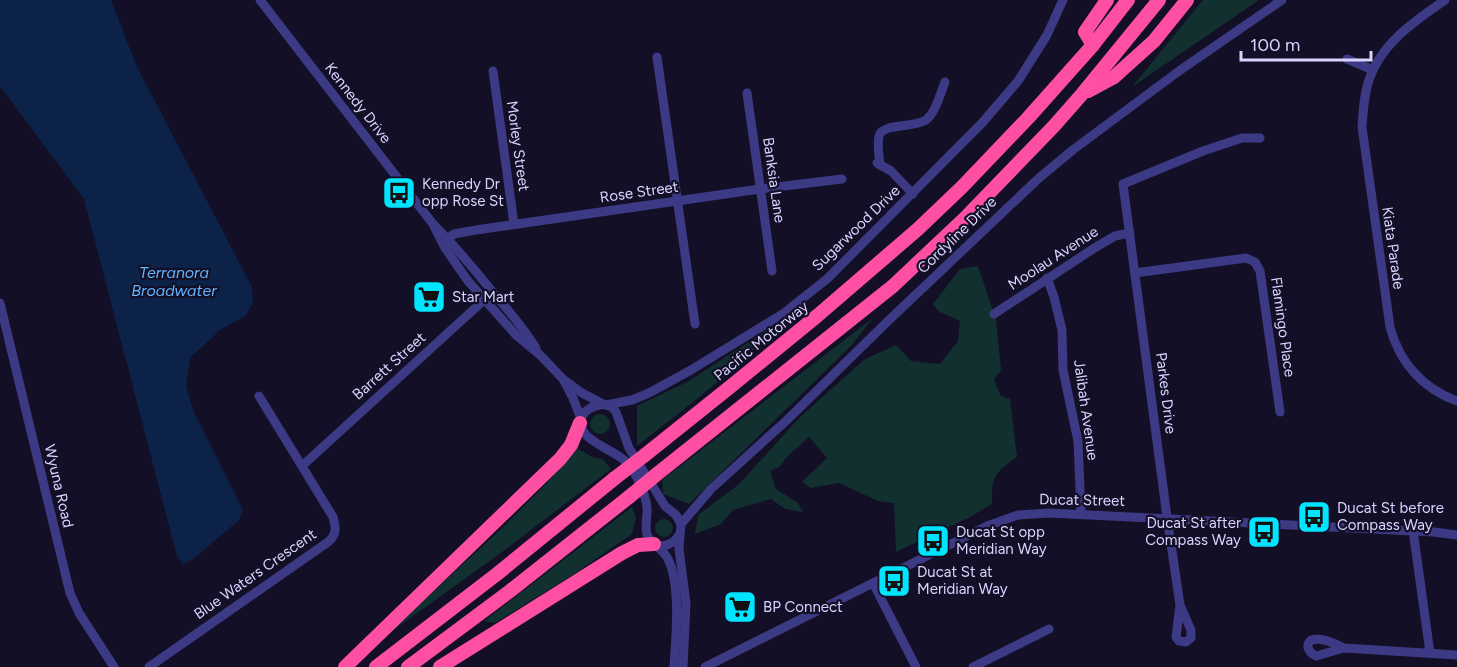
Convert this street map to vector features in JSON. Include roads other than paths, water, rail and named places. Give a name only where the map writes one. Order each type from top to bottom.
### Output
[{"type":"highway","points":[[1093,45],[1085,32],[1107,0]]},
{"type":"highway","name":"Pacific Motorway","points":[[376,667],[497,574],[730,387],[918,229],[1028,118],[1093,45],[1128,0]]},
{"type":"highway","points":[[408,667],[510,591],[893,286],[965,219],[1039,142],[1083,93],[1158,0]]},
{"type":"highway","points":[[1083,93],[1114,77],[1154,41],[1187,0]]},
{"type":"highway","points":[[345,667],[560,459],[571,445],[581,421]]},
{"type":"highway","points":[[440,667],[622,553],[638,545],[655,544]]},
{"type":"street","name":"Kennedy Drive","points":[[260,0],[445,240],[481,277],[524,328],[540,355]]},
{"type":"street","name":"Sugarwood Drive","points":[[605,404],[632,400],[691,370],[784,313],[827,279],[983,122],[1018,81],[1047,35],[1063,0]]},
{"type":"street","name":"Cordyline Drive","points":[[681,529],[711,489],[787,420],[1039,178],[1179,71],[1282,0]]},
{"type":"street","name":"Kiata Parade","points":[[1445,0],[1403,31],[1393,41],[1373,70],[1366,90],[1362,127],[1391,333],[1402,358],[1416,375],[1438,392],[1457,401]]},
{"type":"street","points":[[657,57],[695,324]]},
{"type":"street","points":[[1347,59],[1373,70]]},
{"type":"street","name":"Morley Street","points":[[492,71],[514,224]]},
{"type":"street","points":[[913,194],[891,171],[878,164],[878,139],[880,133],[886,129],[926,120],[934,110],[945,82]]},
{"type":"street","name":"Banksia Lane","points":[[747,93],[772,271]]},
{"type":"street","name":"Parkes Drive","points":[[1180,605],[1124,184],[1203,151],[1242,138],[1260,138]]},
{"type":"street","name":"Rose Street","points":[[445,240],[458,233],[514,224],[842,179]]},
{"type":"street","name":"Moolau Avenue","points":[[994,314],[1115,236],[1130,233]]},
{"type":"street","name":"Kennedy Drive","points":[[445,240],[468,281],[516,334],[563,379],[582,393],[605,404]]},
{"type":"street","name":"Flamingo Place","points":[[1135,273],[1246,258],[1255,262],[1260,271],[1280,412]]},
{"type":"street","points":[[481,277],[486,294],[484,300],[501,302]]},
{"type":"street","name":"Jalibah Avenue","points":[[1047,278],[1062,330],[1064,370],[1078,441],[1081,513]]},
{"type":"street","name":"Barrett Street","points":[[302,466],[484,300]]},
{"type":"street","name":"Wyuna Road","points":[[0,303],[70,593],[79,614],[114,667]]},
{"type":"street","name":"Kennedy Drive","points":[[563,379],[581,421]]},
{"type":"street","name":"Blue Waters Crescent","points":[[150,667],[333,538],[336,529],[333,517],[259,396]]},
{"type":"street","points":[[674,667],[676,619],[673,573],[668,559],[647,535],[647,504],[635,474],[626,461],[586,436],[582,430],[581,421],[585,412],[591,408],[605,404],[616,412],[629,448],[665,506],[676,516],[681,529],[679,549],[686,603],[683,667]]},
{"type":"street","name":"Ducat Street","points":[[705,667],[949,544],[1007,518],[1034,513],[1081,513],[1413,530],[1457,535]]},
{"type":"street","points":[[655,544],[674,542],[681,529]]},
{"type":"street","points":[[1413,530],[1430,653]]},
{"type":"street","points":[[873,583],[916,667]]},
{"type":"street","points":[[973,667],[1049,629]]},
{"type":"street","points":[[1344,648],[1457,655]]},
{"type":"water","name":"Terranora Broadwater","points":[[0,0],[111,0],[137,67],[252,287],[253,303],[245,316],[220,330],[190,358],[186,385],[193,410],[243,510],[239,520],[192,560],[183,564],[177,556],[84,199],[0,86]]},
{"type":"place","name":"Kennedy Dr opp Rose St","points":[[399,193]]},
{"type":"place","name":"Star Mart","points":[[429,297]]},
{"type":"place","name":"Ducat St before Compass Way","points":[[1314,517]]},
{"type":"place","name":"Ducat St after Compass Way","points":[[1264,532]]},
{"type":"place","name":"Ducat St opp Meridian Way","points":[[933,541]]},
{"type":"place","name":"Ducat St at Meridian Way","points":[[894,581]]},
{"type":"place","name":"BP Connect","points":[[740,607]]}]
